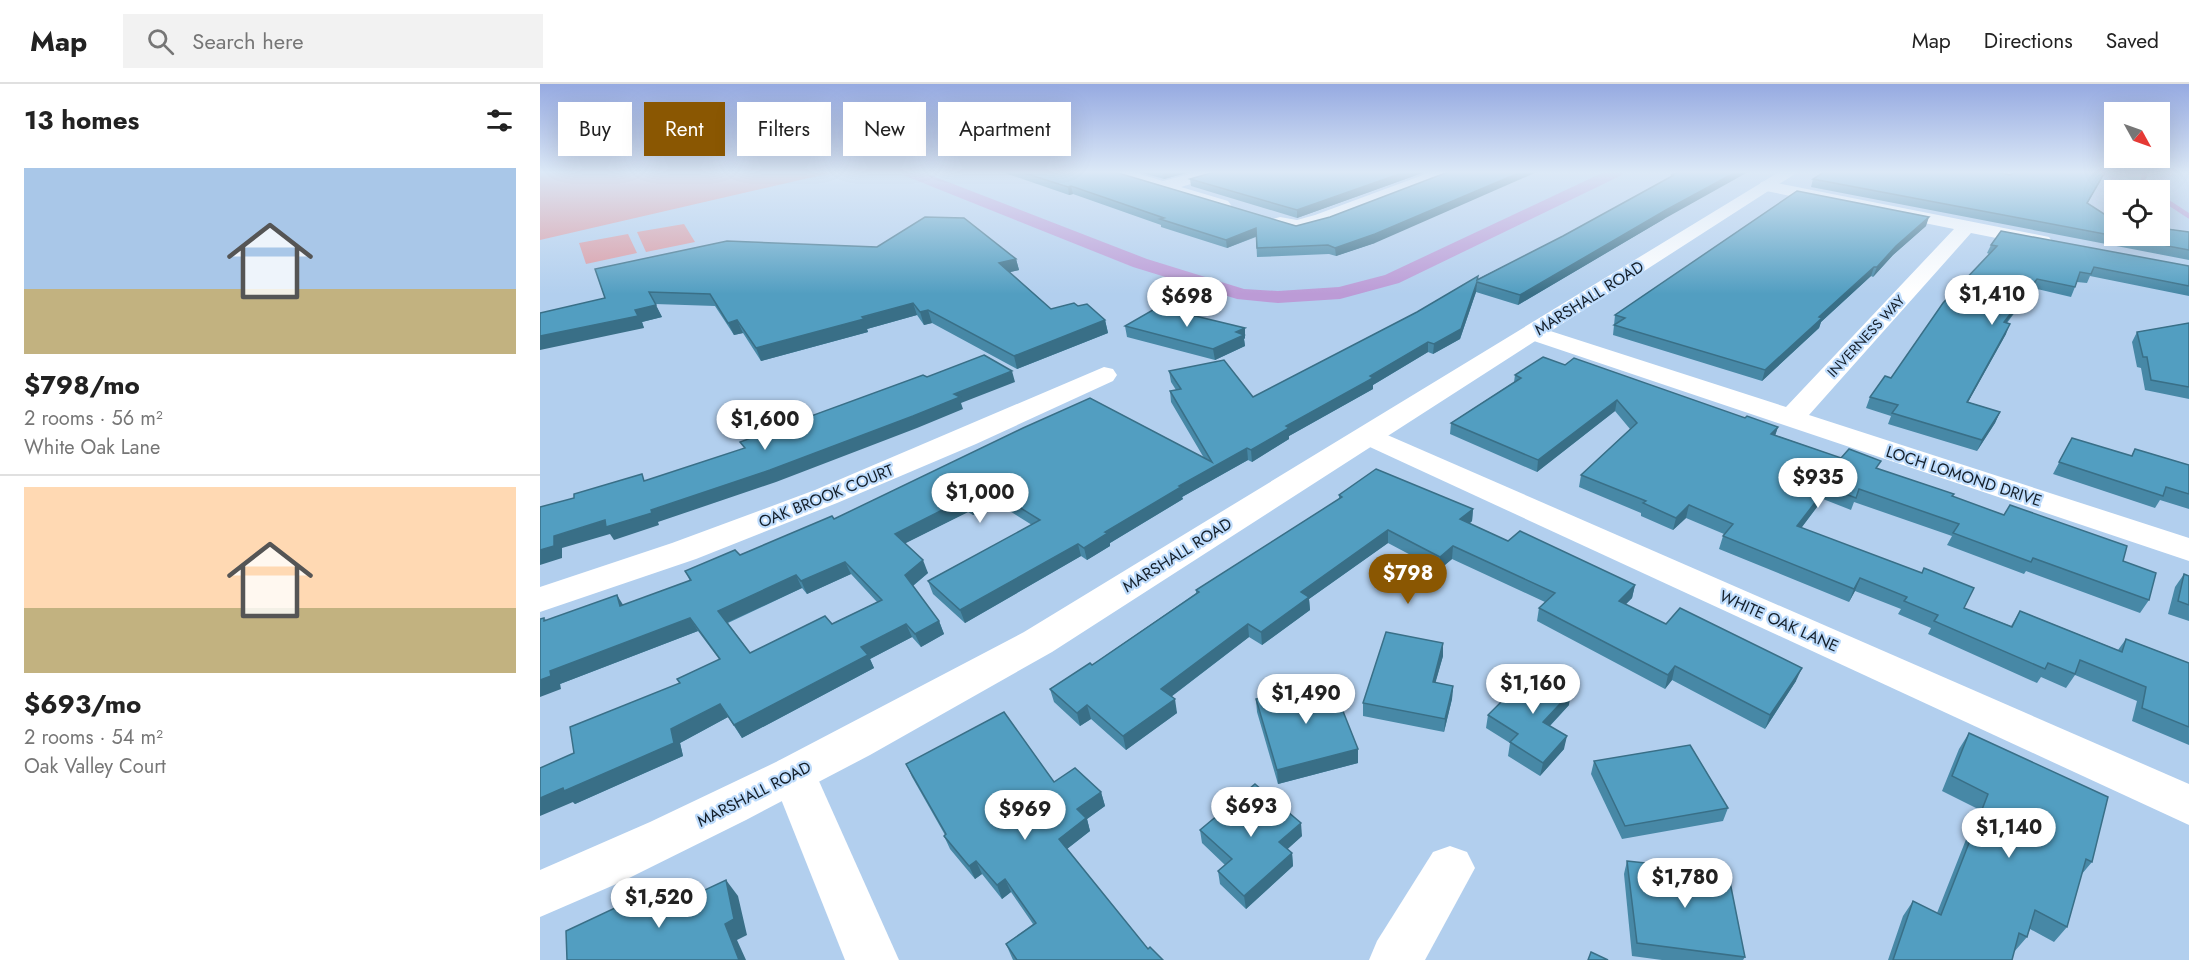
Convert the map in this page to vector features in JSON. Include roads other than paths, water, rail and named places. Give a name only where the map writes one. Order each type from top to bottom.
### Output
[{"type":"street","points":[[1262,217],[1297,226],[1338,213]]},
{"type":"street","name":"MARSHALL ROAD","points":[[540,894],[659,842],[794,774],[928,705],[1038,642],[1724,213]]},
{"type":"street","points":[[1911,213],[1966,227],[2056,244]]},
{"type":"street","name":"INVERNESS WAY","points":[[1791,418],[1966,227]]},
{"type":"street","name":"LOCH LOMOND DRIVE","points":[[1533,333],[2189,550]]},
{"type":"street","name":"OAK BROOK COURT","points":[[540,600],[792,512],[1104,375]]},
{"type":"street","name":"WHITE OAK LANE","points":[[1369,436],[2189,805]]},
{"type":"street","points":[[794,774],[872,960]]},
{"type":"street","points":[[1396,960],[1450,868]]},
{"type":"waterway","points":[[1013,213],[1140,263],[1212,287],[1244,295],[1278,297],[1340,293],[1392,279],[1530,213]]},
{"type":"waterway","points":[[2184,213],[2189,216]]}]
